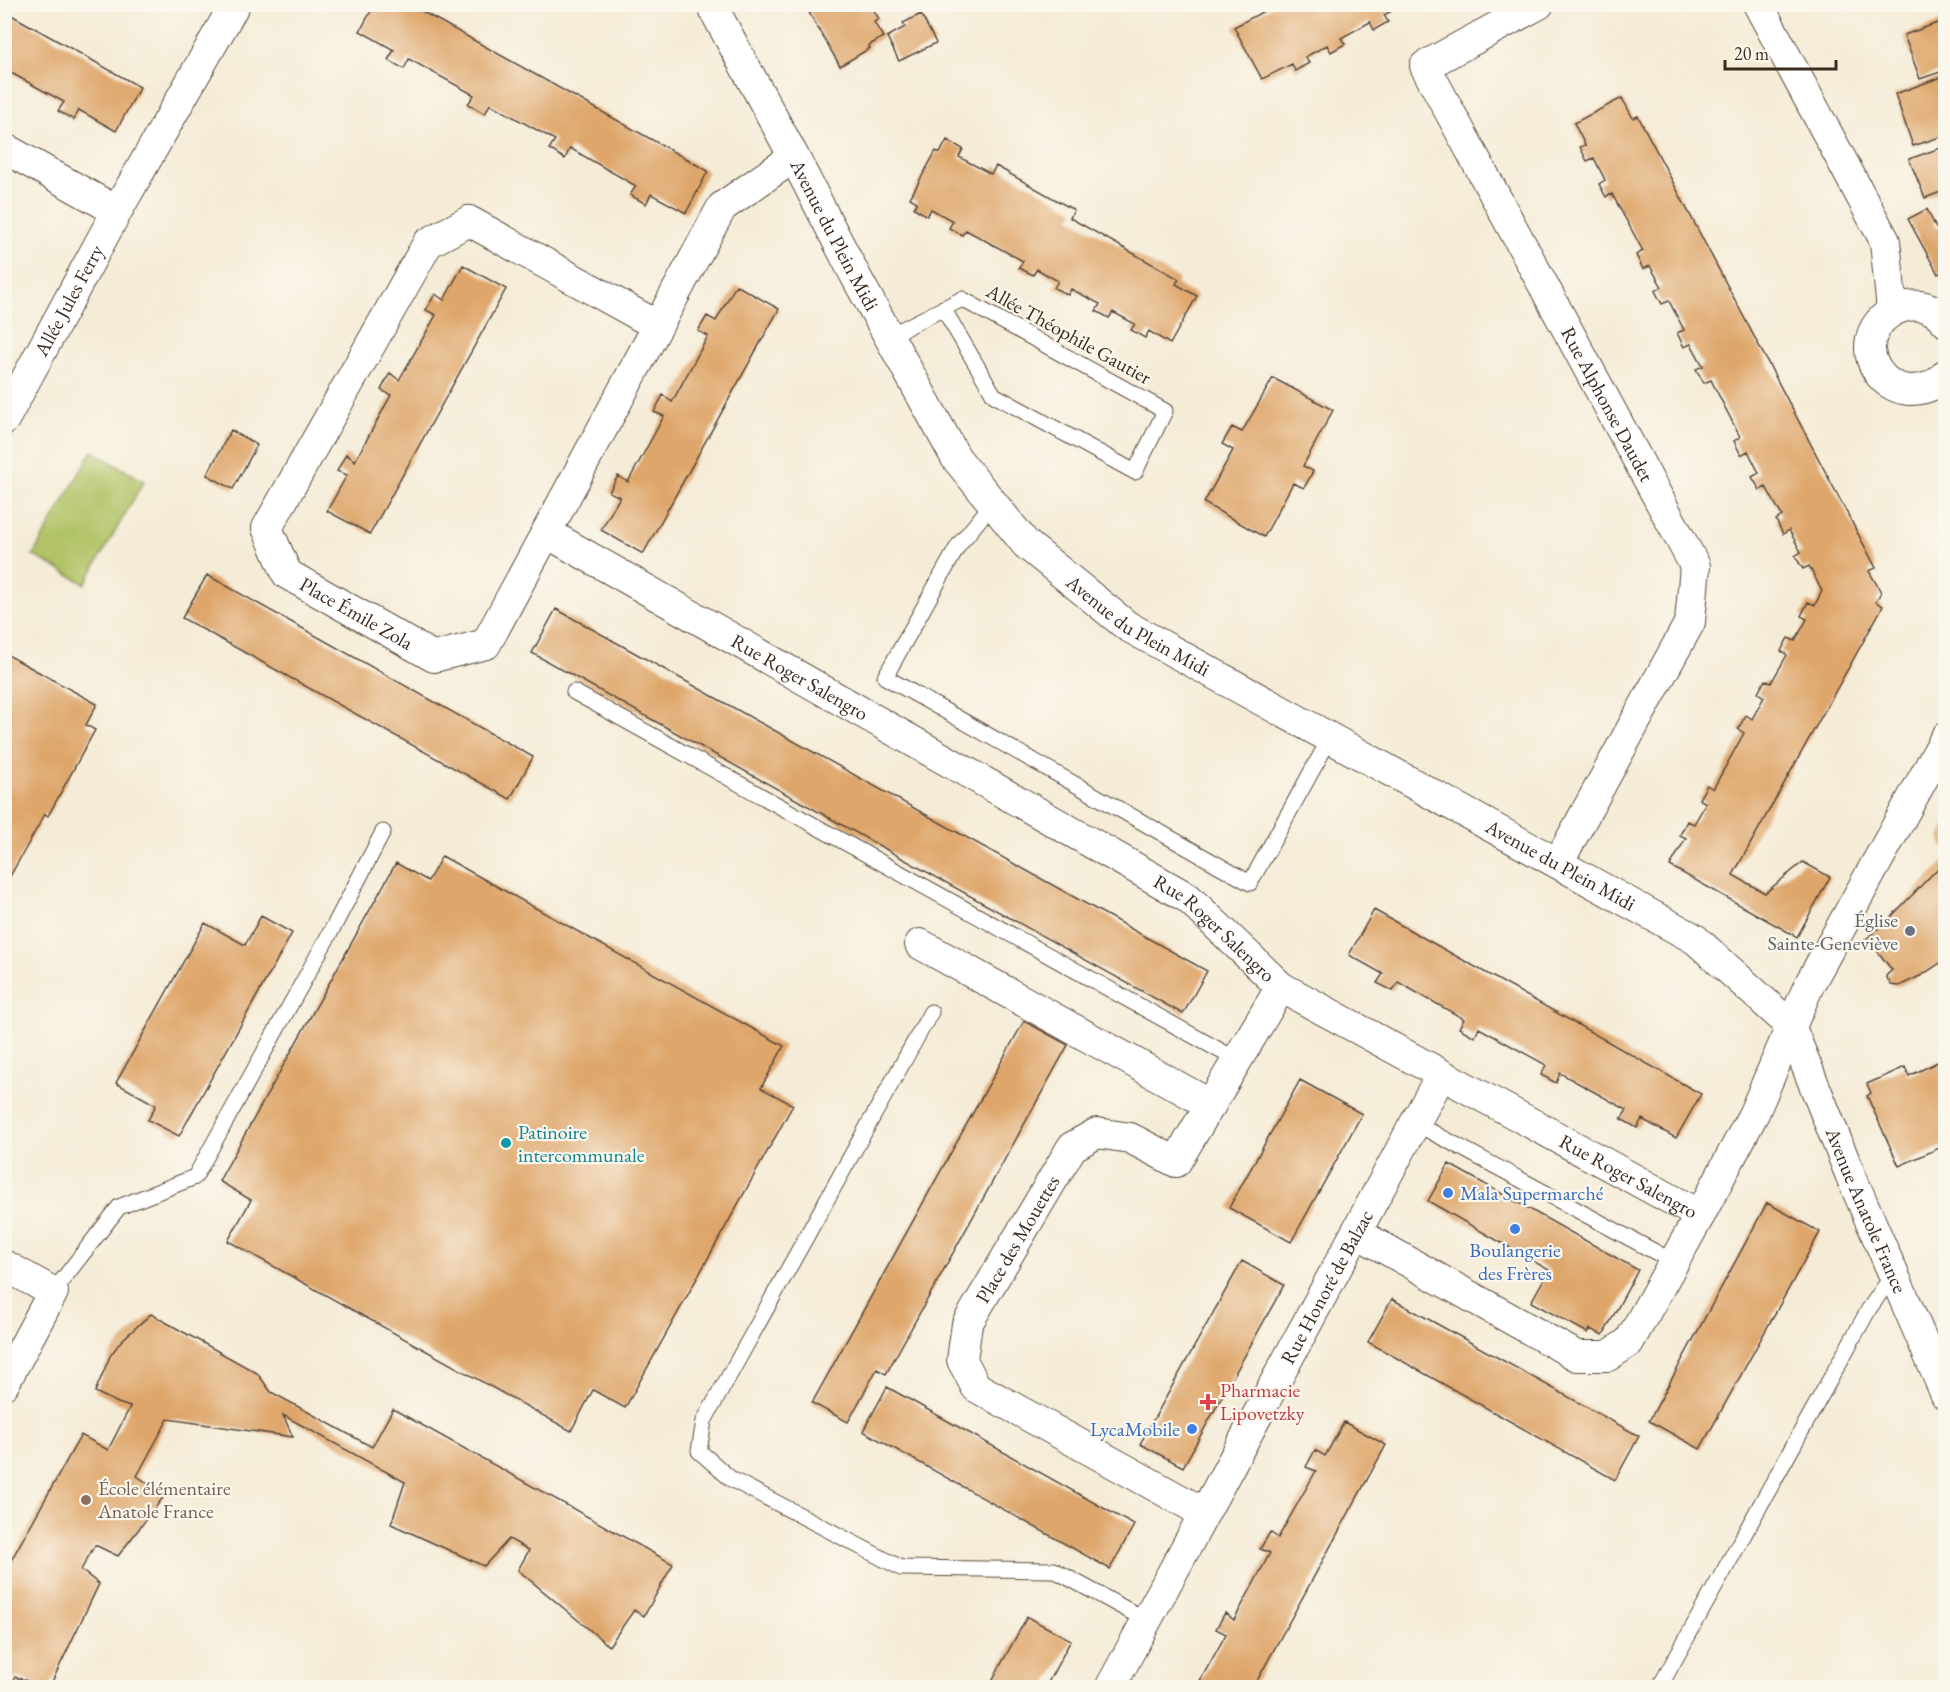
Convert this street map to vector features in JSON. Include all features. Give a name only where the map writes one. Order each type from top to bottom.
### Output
[{"type":"street","name":"Allée Jules Ferry","points":[[4,420],[117,211],[235,4]]},
{"type":"street","name":"Avenue du Plein Midi","points":[[711,4],[956,458],[1026,544],[1127,626],[1695,939],[1790,1026]]},
{"type":"street","name":"Rue Alphonse Daudet","points":[[1539,4],[1425,66],[1695,566],[1690,622],[1558,863]]},
{"type":"street","points":[[1758,4],[1885,241],[1893,310]]},
{"type":"street","points":[[4,148],[117,211]]},
{"type":"street","name":"Place Émile Zola","points":[[658,326],[469,221],[428,243],[267,528],[287,574],[434,657],[486,644],[547,533],[722,207],[795,157]]},
{"type":"street","points":[[1941,387],[1905,390],[1892,385],[1873,365],[1870,339],[1882,318],[1893,310],[1905,306],[1931,309],[1946,322]]},
{"type":"street","name":"Rue Roger Salengro","points":[[547,533],[1188,898],[1281,987],[1700,1215],[1754,1113],[1809,985],[1946,737]]},
{"type":"street","points":[[920,944],[1210,1105]]},
{"type":"street","name":"Place des Mouettes","points":[[1204,1513],[976,1387],[962,1360],[967,1324],[1072,1147],[1097,1133],[1130,1138],[1176,1162],[1281,987]]},
{"type":"street","name":"Avenue Anatole France","points":[[1790,1026],[1946,1395]]},
{"type":"street","name":"Rue Honoré de Balzac","points":[[1110,1688],[1441,1075]]},
{"type":"street","points":[[1357,1233],[1577,1356],[1608,1356],[1629,1342],[1700,1215]]},
{"type":"street","points":[[4,1265],[53,1292],[6,1377]]},
{"type":"lane","name":"Allée Théophile Gautier","points":[[889,336],[943,308],[962,299],[1165,411],[1135,472],[994,395],[943,308]]},
{"type":"lane","points":[[992,504],[958,546],[885,677],[1250,883],[1330,738]]},
{"type":"lane","points":[[574,692],[1237,1060]]},
{"type":"lane","points":[[53,1292],[119,1206],[195,1177],[335,924],[383,832]]},
{"type":"lane","points":[[931,1012],[704,1420],[699,1451],[730,1479],[901,1568],[1054,1570],[1146,1620]]},
{"type":"lane","points":[[1415,1124],[1674,1262]]},
{"type":"lane","points":[[1659,1688],[1869,1309],[1894,1273]]},
{"type":"green space","points":[[92,451],[144,481],[85,584],[33,555]]},
{"type":"building","points":[[375,4],[409,4],[708,171],[686,213],[651,194],[646,204],[630,195],[636,186],[570,148],[565,159],[549,149],[555,140],[490,104],[485,114],[468,104],[474,95],[409,59],[404,69],[388,60],[394,50],[360,31]]},
{"type":"building","points":[[804,4],[870,4],[879,19],[874,22],[883,37],[868,46],[870,48],[840,66]]},
{"type":"building","points":[[1277,4],[1405,4],[1384,15],[1388,22],[1374,30],[1370,22],[1341,38],[1345,44],[1331,52],[1327,45],[1305,57],[1309,63],[1295,71],[1292,64],[1262,79],[1234,27]]},
{"type":"building","points":[[4,11],[140,87],[116,131],[79,110],[74,120],[58,111],[64,102],[4,69]]},
{"type":"building","points":[[921,14],[936,43],[899,61],[887,37],[905,27],[903,23]]},
{"type":"building","points":[[1946,20],[1946,70],[1920,79],[1904,35]]},
{"type":"building","points":[[1944,76],[1946,81],[1946,135],[1913,146],[1895,94]]},
{"type":"building","points":[[1622,98],[1633,118],[1638,116],[1876,568],[1869,571],[1881,592],[1876,602],[1883,606],[1733,875],[1765,893],[1803,862],[1830,877],[1797,937],[1670,866],[1686,838],[1680,835],[1687,821],[1694,824],[1706,803],[1699,799],[1707,785],[1713,789],[1744,733],[1738,729],[1746,715],[1752,719],[1764,697],[1758,693],[1765,680],[1771,683],[1787,655],[1781,651],[1788,638],[1795,641],[1807,619],[1801,616],[1808,602],[1815,605],[1822,591],[1809,566],[1803,569],[1795,556],[1801,552],[1789,530],[1783,534],[1776,520],[1782,516],[1766,487],[1760,490],[1752,477],[1759,473],[1748,451],[1741,455],[1734,441],[1740,437],[1711,380],[1704,383],[1696,369],[1703,366],[1691,344],[1684,347],[1677,333],[1684,330],[1669,301],[1662,304],[1655,291],[1662,287],[1650,266],[1643,269],[1636,255],[1643,251],[1612,194],[1606,197],[1599,184],[1605,180],[1594,158],[1587,161],[1580,147],[1585,145],[1574,123]]},
{"type":"building","points":[[947,140],[963,149],[959,157],[991,174],[996,166],[1074,210],[1070,218],[1179,279],[1176,284],[1197,296],[1170,344],[1149,331],[1145,338],[1131,330],[1135,324],[1113,312],[1109,318],[1096,311],[1100,304],[1071,289],[1068,295],[1054,288],[1058,281],[1037,269],[1033,275],[1019,268],[1023,261],[966,230],[962,235],[949,228],[953,221],[931,209],[927,216],[914,208],[917,202],[910,198],[936,151],[940,153]]},
{"type":"building","points":[[1946,146],[1946,190],[1925,198],[1909,159]]},
{"type":"building","points":[[1927,209],[1936,228],[1946,225],[1946,270],[1938,274],[1908,219]]},
{"type":"building","points":[[463,265],[506,289],[370,534],[327,511],[347,475],[337,471],[346,454],[355,461],[391,395],[381,390],[390,373],[399,380],[436,315],[426,310],[435,294],[444,300]]},
{"type":"building","points":[[736,285],[779,309],[643,554],[601,530],[620,497],[609,492],[618,476],[628,482],[664,416],[654,412],[663,395],[672,402],[708,336],[698,331],[707,316],[716,321]]},
{"type":"building","points":[[1273,378],[1333,410],[1303,466],[1313,471],[1304,488],[1293,483],[1264,537],[1204,503],[1233,450],[1222,444],[1232,427],[1242,432]]},
{"type":"building","points":[[231,430],[257,445],[233,489],[207,475]]},
{"type":"building","points":[[207,575],[533,757],[510,799],[182,618]]},
{"type":"building","points":[[556,609],[1207,971],[1183,1014],[532,653]]},
{"type":"building","points":[[4,653],[97,704],[86,725],[95,730],[48,816],[45,814],[4,887]]},
{"type":"building","points":[[1946,825],[1946,851],[1941,837]]},
{"type":"building","name":"Patinoire intercommunale","points":[[442,856],[784,1046],[761,1088],[793,1105],[625,1408],[593,1390],[571,1431],[228,1241],[251,1200],[219,1181],[396,863],[428,881]]},
{"type":"building","name":"Église Sainte-Geneviève","points":[[1946,862],[1946,959],[1922,975],[1899,986],[1891,985],[1886,976],[1892,970],[1875,948],[1881,945],[1879,942],[1864,941],[1889,919]]},
{"type":"building","points":[[1374,910],[1701,1094],[1676,1138],[1642,1119],[1637,1128],[1621,1119],[1627,1110],[1560,1073],[1556,1083],[1541,1075],[1546,1065],[1479,1028],[1475,1037],[1459,1028],[1464,1019],[1398,982],[1393,991],[1377,983],[1383,974],[1349,955]]},
{"type":"building","points":[[261,916],[292,933],[179,1136],[148,1120],[156,1105],[116,1083],[205,923],[245,945]]},
{"type":"building","points":[[1024,1021],[1068,1045],[886,1374],[877,1369],[848,1422],[812,1403]]},
{"type":"building","points":[[1946,1058],[1946,1145],[1899,1166],[1867,1096],[1871,1093],[1867,1084],[1905,1067],[1909,1076]]},
{"type":"building","points":[[1300,1080],[1362,1114],[1291,1242],[1229,1208]]},
{"type":"building","points":[[1449,1164],[1638,1270],[1603,1335],[1590,1329],[1588,1333],[1531,1302],[1549,1270],[1428,1201]]},
{"type":"building","points":[[1767,1203],[1820,1232],[1700,1449],[1649,1421]]},
{"type":"building","points":[[1242,1261],[1284,1285],[1183,1467],[1140,1444]]},
{"type":"building","points":[[1392,1299],[1639,1436],[1615,1480],[1368,1342]]},
{"type":"building","points":[[151,1314],[257,1373],[271,1392],[372,1447],[393,1409],[673,1564],[644,1616],[634,1610],[609,1646],[518,1570],[529,1550],[509,1539],[484,1566],[391,1524],[405,1482],[283,1415],[293,1437],[168,1419],[137,1476],[165,1495],[118,1556],[95,1545],[81,1570],[99,1584],[49,1688],[15,1677],[9,1688],[4,1688],[4,1573],[81,1435],[108,1450],[130,1407],[95,1392],[110,1356],[121,1341]]},
{"type":"building","points":[[887,1387],[1134,1525],[1110,1569],[863,1431]]},
{"type":"building","points":[[1344,1422],[1386,1445],[1253,1688],[1196,1688],[1226,1634],[1216,1629],[1225,1613],[1234,1620],[1270,1553],[1260,1549],[1270,1532],[1278,1538],[1316,1471],[1306,1467],[1315,1450],[1325,1456]]},
{"type":"building","points":[[1027,1617],[1071,1640],[1045,1688],[988,1688]]},
{"type":"place","name":"Église Sainte-Geneviève","points":[[1910,931]]},
{"type":"place","name":"Patinoire intercommunale","points":[[506,1143]]},
{"type":"place","name":"Mala Supermarché","points":[[1448,1193]]},
{"type":"place","name":"Boulangerie des Frères","points":[[1515,1229]]},
{"type":"place","name":"Pharmacie Lipovetzky","points":[[1208,1402]]},
{"type":"place","name":"LycaMobile","points":[[1192,1429]]},
{"type":"place","name":"École élémentaire Anatole France","points":[[86,1500]]}]
